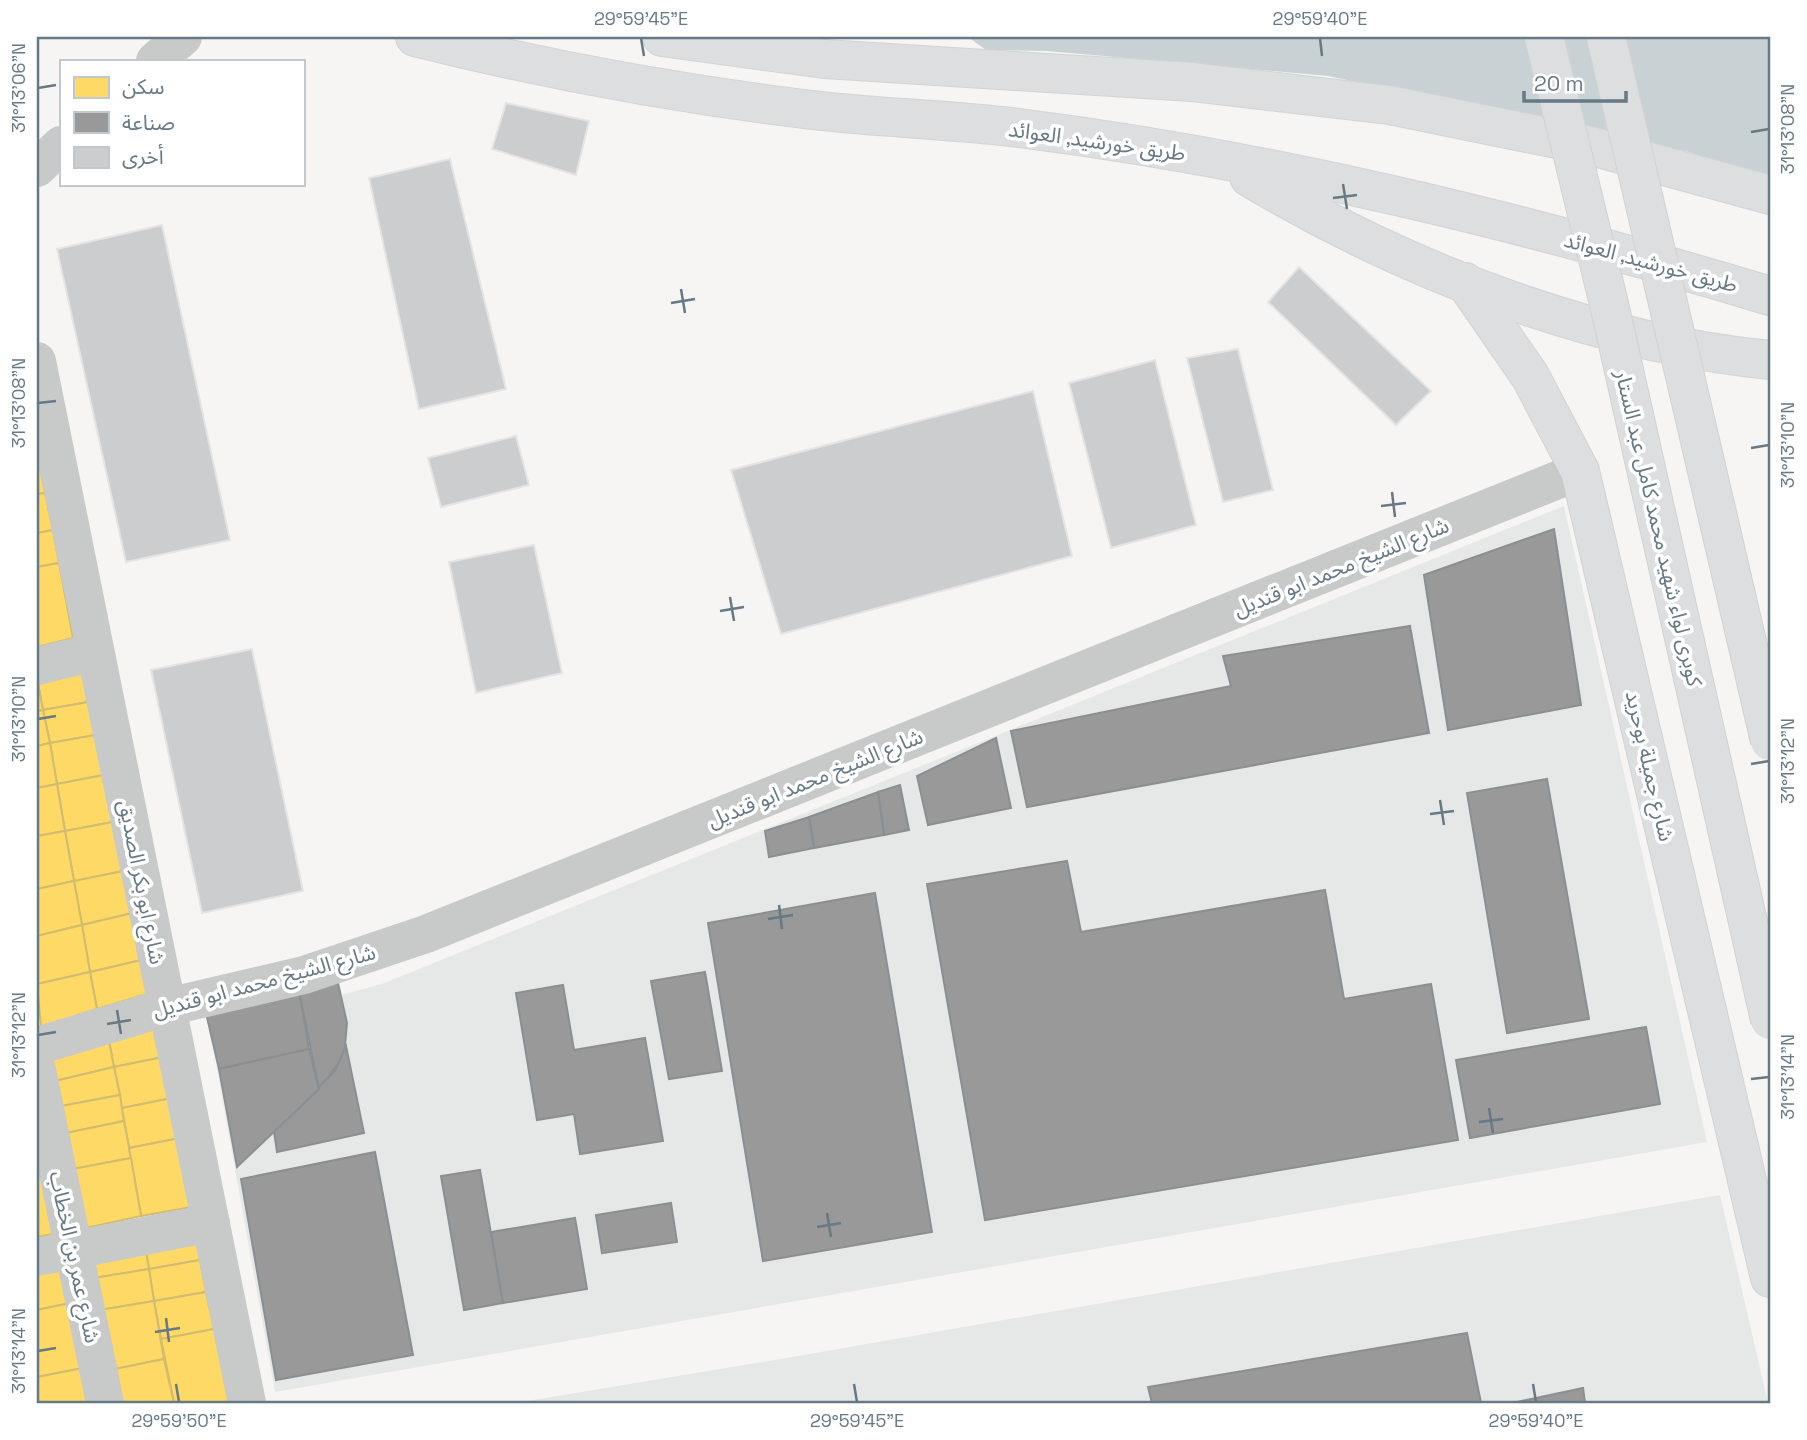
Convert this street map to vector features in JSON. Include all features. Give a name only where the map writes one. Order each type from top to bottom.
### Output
[{"type":"main road","name":"طريق خورشيد, العوائد","points":[[415,37],[595,77],[700,95],[831,112],[1016,128],[1220,159],[1525,228],[1770,296]]},
{"type":"main road","points":[[662,37],[824,59],[1192,82],[1389,106],[1591,146],[1770,195]]},
{"type":"main road","points":[[942,37],[973,69]]},
{"type":"main road","name":"كوبرى لواء شهيد محمد كامل عبد الستار","points":[[1544,37],[1612,318],[1770,1020]]},
{"type":"main road","points":[[1606,37],[1770,741]]},
{"type":"main road","points":[[1220,159],[1338,226],[1465,282],[1561,315],[1645,338],[1708,352],[1770,360]]},
{"type":"main road","name":"شارع جميلة بوحريد","points":[[1465,282],[1530,376],[1580,471],[1770,1278]]},
{"type":"street","points":[[156,60],[183,37]]},
{"type":"street","points":[[37,167],[60,146]]},
{"type":"street","name":"شارع ابو بكر الصديق","points":[[37,361],[247,1403]]},
{"type":"street","name":"شارع الشيخ محمد ابو قنديل","points":[[37,1046],[167,1007],[304,975],[426,934],[1580,471]]},
{"type":"street","points":[[37,666],[95,652]]},
{"type":"street","name":"شارع عمر بن الخطاب","points":[[37,1070],[105,1403]]},
{"type":"street","points":[[37,1257],[211,1223]]},
{"type":"shaded area","points":[[968,37],[1770,37],[1770,178],[1689,152],[1328,76],[1047,51],[986,50]]},
{"type":"shaded area","points":[[1564,506],[1707,1142],[275,1392],[210,1030],[382,984]]},
{"type":"shaded area","points":[[1720,1195],[1768,1403],[515,1403],[775,1360]]},
{"type":"building: سكن","points":[[37,452],[45,493],[37,494]]},
{"type":"building: سكن","points":[[45,493],[53,530],[37,533],[37,494]]},
{"type":"building: سكن","points":[[53,530],[59,563],[37,567],[37,533]]},
{"type":"building: سكن","points":[[59,563],[73,638],[37,647],[37,567]]},
{"type":"building: سكن","points":[[85,662],[94,701],[43,710],[37,678]]},
{"type":"building: سكن","points":[[37,678],[43,710],[37,711]]},
{"type":"building: سكن","points":[[94,701],[101,734],[50,743],[43,710]]},
{"type":"building: سكن","points":[[43,710],[50,743],[37,746],[37,711]]},
{"type":"building: سكن","points":[[101,734],[109,774],[57,784],[50,743]]},
{"type":"building: سكن","points":[[50,743],[57,784],[37,788],[37,746]]},
{"type":"building: سكن","points":[[109,774],[118,821],[65,831],[57,784]]},
{"type":"building: سكن","points":[[57,784],[65,831],[37,836],[37,788]]},
{"type":"building: سكن","points":[[118,821],[128,870],[74,881],[65,831]]},
{"type":"building: سكن","points":[[65,831],[74,881],[37,889],[37,836]]},
{"type":"building: سكن","points":[[128,870],[137,912],[82,925],[74,881]]},
{"type":"building: سكن","points":[[74,881],[82,925],[37,936],[37,889]]},
{"type":"building: سكن","points":[[137,912],[146,959],[90,972],[82,925]]},
{"type":"building: سكن","points":[[82,925],[90,972],[37,984],[37,936]]},
{"type":"building: سكن","points":[[146,959],[153,992],[97,1009],[90,972]]},
{"type":"building: سكن","points":[[90,972],[97,1009],[41,1027],[37,984]]},
{"type":"building: سكن","points":[[156,1020],[163,1057],[114,1067],[108,1036]]},
{"type":"building: سكن","points":[[108,1036],[114,1067],[55,1081],[50,1056]]},
{"type":"building: سكن","points":[[163,1057],[172,1098],[122,1108],[114,1067]]},
{"type":"building: سكن","points":[[114,1067],[120,1095],[61,1106],[55,1081]]},
{"type":"building: سكن","points":[[120,1095],[124,1121],[66,1133],[61,1106]]},
{"type":"building: سكن","points":[[172,1098],[180,1138],[129,1148],[122,1108]]},
{"type":"building: سكن","points":[[124,1121],[131,1158],[73,1169],[66,1133]]},
{"type":"building: سكن","points":[[180,1138],[192,1207],[141,1216],[129,1148]]},
{"type":"building: سكن","points":[[131,1158],[141,1216],[86,1228],[73,1169]]},
{"type":"building: سكن","points":[[37,1161],[58,1233],[37,1237]]},
{"type":"building: سكن","points":[[196,1237],[200,1260],[149,1269],[145,1246]]},
{"type":"building: سكن","points":[[145,1246],[149,1269],[94,1278],[90,1257]]},
{"type":"building: سكن","points":[[200,1260],[206,1292],[154,1301],[149,1269]]},
{"type":"building: سكن","points":[[61,1264],[70,1303],[37,1310],[37,1269]]},
{"type":"building: سكن","points":[[149,1269],[154,1301],[100,1310],[94,1278]]},
{"type":"building: سكن","points":[[206,1292],[214,1329],[161,1339],[154,1301]]},
{"type":"building: سكن","points":[[154,1301],[164,1359],[115,1369],[100,1310]]},
{"type":"building: سكن","points":[[70,1303],[83,1368],[37,1377],[37,1310]]},
{"type":"building: سكن","points":[[214,1329],[229,1403],[174,1403],[161,1339]]},
{"type":"building: سكن","points":[[164,1359],[174,1403],[122,1403],[115,1369]]},
{"type":"building: سكن","points":[[83,1368],[91,1403],[37,1403],[37,1377]]},
{"type":"building: صناعة","points":[[1554,529],[1581,705],[1448,730],[1424,575]]},
{"type":"building: صناعة","points":[[1410,626],[1429,733],[1027,807],[1011,731],[1231,686],[1223,656]]},
{"type":"building: صناعة","points":[[996,738],[1011,808],[928,825],[917,776]]},
{"type":"building: صناعة","points":[[1547,779],[1589,1019],[1507,1033],[1467,793]]},
{"type":"building: صناعة","points":[[900,785],[909,830],[884,835],[878,792]]},
{"type":"building: صناعة","points":[[878,792],[884,835],[814,848],[809,817]]},
{"type":"building: صناعة","points":[[809,817],[814,848],[769,857],[765,831]]},
{"type":"building: صناعة","points":[[1067,861],[1081,932],[1325,890],[1344,999],[1431,984],[1458,1140],[985,1220],[927,884]]},
{"type":"building: صناعة","points":[[875,893],[932,1232],[763,1261],[708,923]]},
{"type":"building: صناعة","points":[[705,972],[722,1071],[669,1079],[651,981]]},
{"type":"building: صناعة","points":[[338,983],[347,1023],[344,1056],[319,1089],[299,991]]},
{"type":"building: صناعة","points":[[563,985],[574,1050],[645,1038],[663,1141],[580,1154],[574,1114],[537,1120],[516,993]]},
{"type":"building: صناعة","points":[[299,991],[309,1049],[219,1069],[206,1013]]},
{"type":"building: صناعة","points":[[1646,1027],[1660,1104],[1470,1138],[1456,1060]]},
{"type":"building: صناعة","points":[[346,1046],[364,1133],[277,1152],[274,1131],[335,1071]]},
{"type":"building: صناعة","points":[[309,1049],[319,1089],[237,1167],[219,1069]]},
{"type":"building: صناعة","points":[[375,1152],[413,1355],[276,1380],[241,1179]]},
{"type":"building: صناعة","points":[[480,1170],[503,1303],[464,1310],[441,1176]]},
{"type":"building: صناعة","points":[[671,1203],[677,1242],[602,1253],[596,1215]]},
{"type":"building: صناعة","points":[[575,1218],[587,1289],[503,1303],[491,1232]]},
{"type":"building: صناعة","points":[[1467,1333],[1481,1403],[1152,1403],[1148,1387]]},
{"type":"building: صناعة","points":[[1583,1388],[1585,1403],[1512,1403]]},
{"type":"building: أخرى","points":[[506,103],[589,121],[576,175],[492,149]]},
{"type":"building: أخرى","points":[[450,159],[506,389],[419,409],[369,178]]},
{"type":"building: أخرى","points":[[162,225],[230,540],[126,562],[57,249]]},
{"type":"building: أخرى","points":[[1299,267],[1431,391],[1396,425],[1268,302]]},
{"type":"building: أخرى","points":[[1238,349],[1273,490],[1223,502],[1187,358]]},
{"type":"building: أخرى","points":[[1155,360],[1196,525],[1111,548],[1069,383]]},
{"type":"building: أخرى","points":[[1033,391],[1072,556],[781,634],[731,470]]},
{"type":"building: أخرى","points":[[516,436],[529,485],[441,507],[428,458]]},
{"type":"building: أخرى","points":[[534,545],[562,673],[476,693],[449,562]]},
{"type":"building: أخرى","points":[[252,649],[303,891],[202,913],[151,670]]}]
